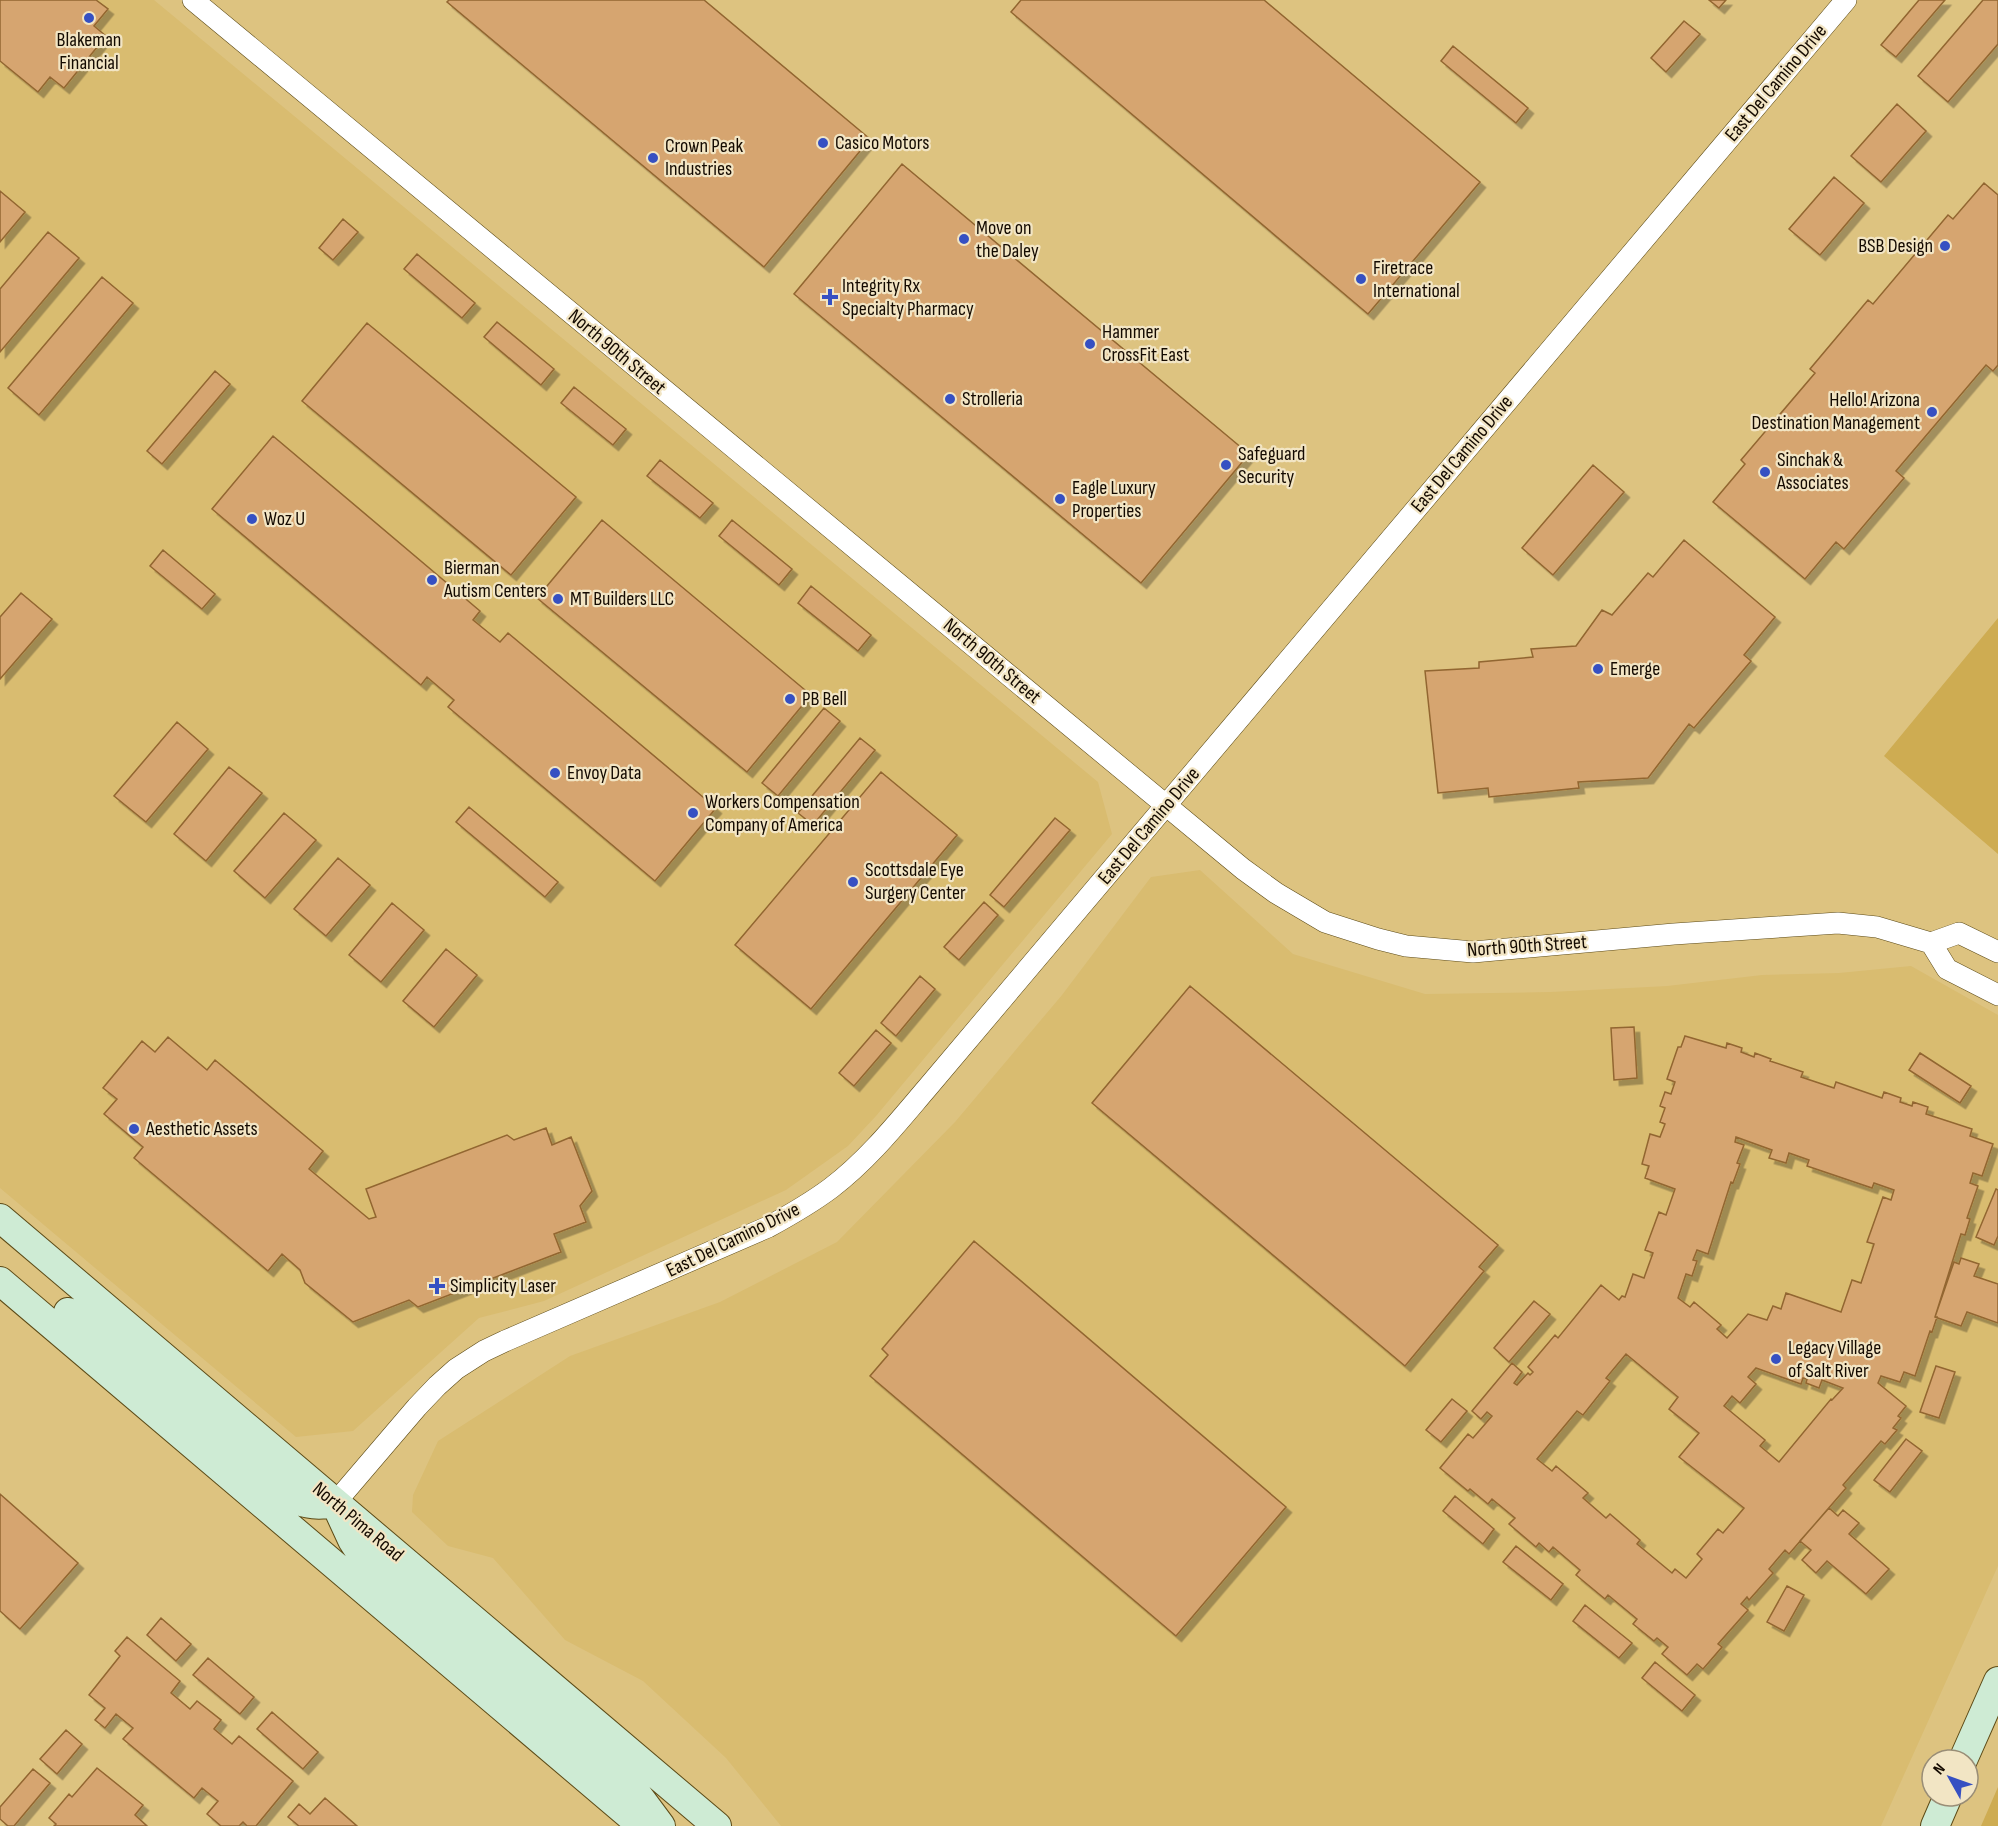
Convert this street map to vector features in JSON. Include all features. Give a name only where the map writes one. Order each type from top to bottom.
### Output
[{"type":"main road","name":"North Pima Road","points":[[0,1218],[717,1826]]},
{"type":"main road","points":[[0,1264],[31,1282],[283,1493],[312,1506],[335,1503],[352,1540],[367,1563],[635,1791],[661,1826]]},
{"type":"main road","points":[[0,1281],[642,1826]]},
{"type":"main road","points":[[1969,1748],[1998,1681]]},
{"type":"main road","points":[[1935,1826],[1943,1808]]},
{"type":"street","name":"North 90th Street","points":[[193,0],[668,396],[1243,869],[1276,893],[1325,922],[1378,939],[1406,945],[1473,952],[1674,934],[1838,923],[1877,927],[1931,943]]},
{"type":"street","name":"East Del Camino Drive","points":[[335,1503],[417,1407],[456,1369],[505,1341],[768,1227],[832,1188],[881,1142],[1846,0]]},
{"type":"street","points":[[1998,952],[1959,933],[1931,943],[1947,969],[1998,995]]},
{"type":"shaded area","points":[[0,0],[154,0],[1098,782],[1112,834],[876,1116],[848,1146],[786,1190],[544,1301],[479,1318],[353,1431],[296,1437],[0,1188]]},
{"type":"shaded area","points":[[1998,618],[1998,854],[1884,756]]},
{"type":"shaded area","points":[[1200,870],[1293,954],[1425,994],[1551,992],[1667,986],[1762,975],[1839,973],[1911,966],[1998,1015],[1998,1566],[1881,1826],[781,1826],[726,1758],[643,1681],[565,1640],[493,1558],[448,1546],[412,1512],[413,1495],[438,1441],[570,1356],[720,1302],[837,1242],[955,1122],[1062,995],[1151,877]]},
{"type":"shaded area","points":[[1998,1787],[1998,1826],[1981,1826]]},
{"type":"building","points":[[0,0],[96,0],[108,9],[94,26],[106,36],[64,88],[50,77],[38,92],[0,61]]},
{"type":"building","points":[[449,0],[704,0],[870,139],[764,267],[447,2]]},
{"type":"building","points":[[1021,0],[1264,0],[1480,182],[1368,314],[1011,12]]},
{"type":"building","points":[[1709,0],[1726,0],[1719,8]]},
{"type":"building","points":[[1919,0],[1945,0],[1896,57],[1881,45]]},
{"type":"building","points":[[1983,0],[1998,0],[1998,44],[1948,102],[1918,76]]},
{"type":"building","points":[[1684,21],[1700,34],[1666,72],[1651,58]]},
{"type":"building","points":[[1453,46],[1528,108],[1516,123],[1441,61]]},
{"type":"building","points":[[1897,104],[1926,131],[1881,182],[1851,156]]},
{"type":"building","points":[[902,164],[1249,454],[1141,583],[794,294]]},
{"type":"building","points":[[1834,177],[1864,203],[1820,255],[1789,229]]},
{"type":"building","points":[[1984,183],[1998,195],[1998,365],[1993,371],[1986,365],[1896,471],[1904,478],[1844,549],[1836,542],[1805,579],[1713,502],[1745,464],[1741,460],[1815,373],[1810,369],[1868,300],[1873,304],[1948,215],[1953,219]]},
{"type":"building","points":[[0,191],[25,212],[0,242]]},
{"type":"building","points":[[343,219],[358,232],[333,260],[319,248]]},
{"type":"building","points":[[48,232],[79,258],[0,352],[0,289]]},
{"type":"building","points":[[417,254],[475,303],[462,318],[404,269]]},
{"type":"building","points":[[102,277],[133,303],[39,415],[8,388]]},
{"type":"building","points":[[497,322],[554,369],[541,385],[484,337]]},
{"type":"building","points":[[367,323],[576,497],[511,575],[302,401]]},
{"type":"building","points":[[215,371],[230,384],[162,464],[147,451]]},
{"type":"building","points":[[574,387],[626,429],[613,445],[561,403]]},
{"type":"building","points":[[273,436],[480,611],[473,620],[500,642],[508,633],[716,808],[655,881],[448,707],[454,700],[427,677],[421,685],[212,509]]},
{"type":"building","points":[[660,460],[713,503],[700,518],[647,476]]},
{"type":"building","points":[[1593,465],[1624,492],[1553,575],[1522,548]]},
{"type":"building","points":[[602,520],[811,695],[747,772],[537,598]]},
{"type":"building","points":[[732,520],[792,569],[779,585],[719,536]]},
{"type":"building","name":"Emerge","points":[[1684,540],[1775,617],[1744,655],[1751,661],[1694,728],[1689,724],[1648,778],[1578,782],[1579,788],[1489,797],[1488,788],[1438,793],[1425,671],[1479,668],[1479,662],[1533,657],[1531,649],[1576,646],[1602,610],[1612,615],[1648,573],[1653,577]]},
{"type":"building","points":[[163,550],[215,594],[202,609],[150,566]]},
{"type":"building","points":[[811,586],[871,635],[858,651],[798,603]]},
{"type":"building","points":[[21,593],[52,619],[0,679],[0,617]]},
{"type":"building","points":[[824,708],[840,721],[778,796],[762,783]]},
{"type":"building","points":[[177,722],[208,749],[146,822],[114,796]]},
{"type":"building","points":[[860,738],[875,750],[813,825],[798,813]]},
{"type":"building","points":[[229,767],[262,793],[206,861],[174,834]]},
{"type":"building","name":"Scottsdale Eye Surgery Center","points":[[881,772],[957,835],[811,1009],[735,945]]},
{"type":"building","points":[[469,807],[558,882],[545,897],[456,822]]},
{"type":"building","points":[[284,813],[316,840],[265,898],[234,871]]},
{"type":"building","points":[[1055,818],[1070,830],[1004,907],[990,895]]},
{"type":"building","points":[[338,858],[370,885],[326,936],[294,909]]},
{"type":"building","points":[[984,902],[998,915],[959,960],[944,947]]},
{"type":"building","points":[[392,903],[424,930],[381,982],[349,955]]},
{"type":"building","points":[[446,949],[477,975],[434,1027],[403,1001]]},
{"type":"building","points":[[920,976],[935,989],[896,1036],[881,1023]]},
{"type":"building","points":[[1190,986],[1498,1245],[1479,1267],[1484,1271],[1405,1366],[1092,1103]]},
{"type":"building","points":[[1634,1027],[1637,1078],[1614,1080],[1611,1028]]},
{"type":"building","points":[[876,1030],[891,1043],[854,1086],[839,1073]]},
{"type":"building","name":"Legacy Village of Salt River","points":[[1685,1036],[1726,1048],[1727,1043],[1742,1048],[1741,1052],[1754,1057],[1755,1053],[1771,1059],[1770,1061],[1803,1072],[1801,1077],[1834,1088],[1836,1082],[1882,1098],[1884,1092],[1901,1098],[1900,1102],[1912,1106],[1913,1102],[1928,1107],[1926,1114],[1972,1129],[1970,1136],[1993,1144],[1982,1176],[1973,1173],[1970,1183],[1978,1186],[1967,1218],[1970,1219],[1965,1235],[1961,1234],[1935,1317],[1937,1317],[1915,1376],[1904,1372],[1900,1382],[1881,1376],[1878,1383],[1906,1406],[1898,1416],[1901,1418],[1893,1428],[1897,1430],[1885,1444],[1881,1441],[1843,1485],[1846,1488],[1789,1554],[1785,1550],[1769,1569],[1773,1573],[1749,1600],[1747,1597],[1741,1604],[1748,1610],[1718,1644],[1722,1647],[1703,1669],[1697,1664],[1687,1675],[1662,1654],[1668,1647],[1657,1638],[1654,1641],[1633,1624],[1637,1619],[1608,1595],[1605,1599],[1576,1575],[1580,1570],[1553,1547],[1549,1552],[1539,1543],[1536,1547],[1509,1524],[1515,1518],[1492,1499],[1488,1504],[1440,1468],[1468,1434],[1473,1438],[1492,1416],[1487,1412],[1481,1419],[1472,1411],[1512,1363],[1522,1372],[1514,1383],[1517,1385],[1528,1373],[1530,1375],[1533,1372],[1528,1367],[1555,1335],[1558,1338],[1601,1285],[1619,1300],[1622,1296],[1625,1297],[1633,1274],[1644,1278],[1653,1253],[1645,1250],[1659,1212],[1666,1215],[1675,1189],[1645,1178],[1649,1166],[1642,1164],[1650,1134],[1660,1137],[1665,1124],[1660,1122],[1665,1108],[1660,1106],[1665,1092],[1671,1094],[1675,1082],[1667,1079],[1678,1047],[1681,1047]],"holes":[[[1736,1137],[1772,1150],[1769,1158],[1786,1163],[1789,1153],[1809,1160],[1807,1166],[1872,1188],[1874,1183],[1894,1190],[1891,1200],[1883,1197],[1867,1242],[1874,1244],[1861,1283],[1852,1280],[1841,1312],[1786,1293],[1781,1309],[1773,1306],[1767,1320],[1748,1314],[1727,1338],[1717,1329],[1721,1325],[1694,1302],[1690,1307],[1678,1298],[1686,1274],[1692,1276],[1697,1261],[1693,1260],[1697,1250],[1708,1254],[1731,1182],[1733,1183],[1740,1164],[1737,1163],[1744,1145],[1735,1142]],[[1626,1354],[1678,1397],[1669,1409],[1699,1433],[1679,1457],[1744,1508],[1723,1533],[1718,1529],[1697,1554],[1702,1559],[1686,1578],[1675,1569],[1672,1573],[1637,1544],[1640,1540],[1610,1514],[1606,1518],[1583,1498],[1588,1493],[1556,1466],[1552,1471],[1537,1459],[1577,1411],[1583,1415],[1610,1381],[1606,1378]],[[1756,1368],[1801,1384],[1803,1378],[1807,1379],[1806,1383],[1819,1388],[1822,1380],[1843,1388],[1831,1399],[1779,1462],[1760,1446],[1765,1440],[1724,1406],[1732,1396],[1740,1403],[1756,1384],[1748,1377]]]},
{"type":"building","points":[[168,1037],[207,1070],[215,1060],[323,1151],[309,1169],[369,1219],[376,1217],[366,1189],[507,1135],[514,1140],[546,1128],[552,1145],[571,1137],[592,1191],[580,1206],[586,1222],[554,1234],[561,1252],[418,1307],[409,1300],[353,1322],[305,1283],[300,1270],[282,1254],[268,1271],[134,1158],[143,1147],[104,1114],[117,1099],[103,1088],[142,1041],[155,1052]]},
{"type":"building","points":[[1920,1053],[1971,1086],[1960,1103],[1909,1070]]},
{"type":"building","points":[[1996,1189],[1998,1190],[1998,1236],[1994,1245],[1976,1237]]},
{"type":"building","points":[[974,1241],[1286,1507],[1176,1636],[870,1376],[888,1355],[882,1349]]},
{"type":"building","points":[[1961,1258],[1979,1264],[1974,1276],[1998,1284],[1998,1323],[1967,1312],[1961,1326],[1935,1317],[1954,1262],[1959,1264]]},
{"type":"building","points":[[1534,1301],[1550,1314],[1509,1362],[1494,1348]]},
{"type":"building","points":[[1936,1366],[1955,1372],[1939,1418],[1920,1412]]},
{"type":"building","points":[[1452,1399],[1467,1411],[1441,1442],[1426,1430]]},
{"type":"building","points":[[1906,1439],[1922,1451],[1890,1492],[1874,1480]]},
{"type":"building","points":[[0,1494],[78,1563],[20,1629],[0,1611]]},
{"type":"building","points":[[1455,1496],[1494,1529],[1483,1544],[1443,1511]]},
{"type":"building","points":[[1829,1508],[1838,1516],[1843,1510],[1859,1523],[1849,1534],[1889,1569],[1866,1594],[1827,1561],[1816,1573],[1802,1560],[1811,1550],[1800,1541]]},
{"type":"building","points":[[1516,1546],[1563,1584],[1551,1600],[1503,1562]]},
{"type":"building","points":[[1787,1586],[1804,1595],[1784,1631],[1767,1622]]},
{"type":"building","points":[[1585,1605],[1632,1643],[1619,1658],[1573,1621]]},
{"type":"building","points":[[161,1618],[191,1644],[176,1661],[147,1635]]},
{"type":"building","points":[[127,1637],[180,1681],[171,1693],[190,1709],[197,1701],[221,1720],[214,1729],[232,1744],[239,1736],[293,1781],[256,1826],[247,1826],[243,1822],[239,1826],[221,1826],[207,1814],[218,1801],[202,1788],[194,1798],[123,1739],[133,1728],[116,1714],[105,1728],[95,1720],[105,1708],[89,1695],[120,1656],[115,1651]]},
{"type":"building","points":[[208,1658],[254,1697],[240,1714],[193,1675]]},
{"type":"building","points":[[1655,1662],[1695,1695],[1682,1711],[1642,1678]]},
{"type":"building","points":[[272,1712],[318,1752],[303,1769],[257,1729]]},
{"type":"building","points":[[66,1730],[82,1744],[57,1774],[40,1759]]},
{"type":"building","points":[[97,1768],[143,1805],[135,1815],[147,1826],[54,1826],[56,1824],[49,1818],[69,1794],[72,1797]]},
{"type":"building","points":[[33,1769],[50,1783],[14,1826],[8,1826],[0,1819],[0,1807]]},
{"type":"building","points":[[325,1798],[357,1826],[299,1826],[288,1817],[299,1804],[310,1814]]},
{"type":"place","name":"Blakeman Financial","points":[[89,18]]},
{"type":"place","name":"Casico Motors","points":[[823,143]]},
{"type":"place","name":"Crown Peak Industries","points":[[653,158]]},
{"type":"place","name":"Move on the Daley","points":[[964,239]]},
{"type":"place","name":"BSB Design","points":[[1945,246]]},
{"type":"place","name":"Firetrace International","points":[[1361,279]]},
{"type":"place","name":"Integrity Rx Specialty Pharmacy","points":[[830,297]]},
{"type":"place","name":"Hammer CrossFit East","points":[[1090,344]]},
{"type":"place","name":"Strolleria","points":[[950,399]]},
{"type":"place","name":"Hello! Arizona Destination Management","points":[[1932,412]]},
{"type":"place","name":"Safeguard Security","points":[[1226,465]]},
{"type":"place","name":"Sinchak & Associates","points":[[1765,472]]},
{"type":"place","name":"Eagle Luxury Properties","points":[[1060,499]]},
{"type":"place","name":"Woz U","points":[[252,519]]},
{"type":"place","name":"Bierman Autism Centers","points":[[432,580]]},
{"type":"place","name":"MT Builders LLC","points":[[558,599]]},
{"type":"place","name":"Emerge","points":[[1598,669]]},
{"type":"place","name":"PB Bell","points":[[790,699]]},
{"type":"place","name":"Envoy Data","points":[[555,773]]},
{"type":"place","name":"Workers Compensation Company of America","points":[[693,813]]},
{"type":"place","name":"Scottsdale Eye Surgery Center","points":[[853,882]]},
{"type":"place","name":"Aesthetic Assets","points":[[134,1129]]},
{"type":"place","name":"Simplicity Laser","points":[[437,1286]]},
{"type":"place","name":"Legacy Village of Salt River","points":[[1776,1359]]}]
